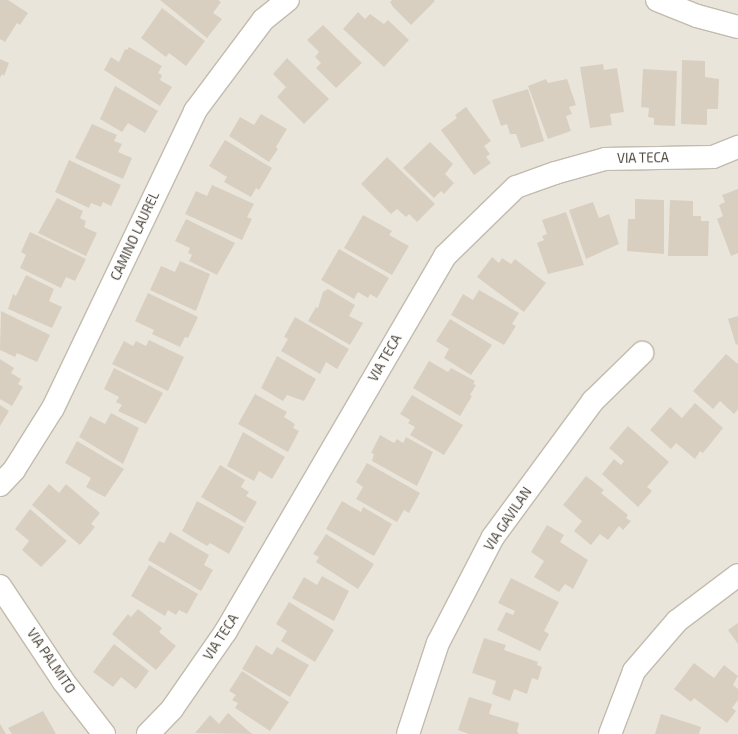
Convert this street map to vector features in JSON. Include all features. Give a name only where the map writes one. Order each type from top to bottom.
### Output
[{"type":"street","name":"CAMINO LAUREL","points":[[0,485],[14,470],[53,408],[195,110],[263,20],[288,0]]},
{"type":"street","points":[[657,0],[697,16],[738,27]]},
{"type":"street","name":"VIA TECA","points":[[148,734],[172,709],[226,631],[445,256],[516,187],[555,173],[605,159],[713,157],[738,146]]},
{"type":"street","name":"VIA GAVILAN","points":[[408,734],[438,643],[493,537],[593,401],[642,353]]},
{"type":"street","points":[[610,734],[634,671],[677,621],[738,575]]},
{"type":"street","name":"VIA PALMITO","points":[[0,586],[63,681],[104,734]]},
{"type":"shaded area","points":[[0,0],[738,0],[738,734],[0,734]]},
{"type":"building","points":[[0,0],[8,0],[28,13],[20,25],[17,23],[5,42],[0,39]]},
{"type":"building","points":[[160,0],[218,0],[221,2],[213,13],[222,19],[207,38]]},
{"type":"building","points":[[392,0],[435,1],[411,25],[393,7],[390,2]]},
{"type":"building","points":[[162,8],[205,41],[186,66],[169,53],[166,57],[141,38]]},
{"type":"building","points":[[358,12],[365,19],[370,14],[384,24],[388,20],[409,40],[384,67],[343,29]]},
{"type":"building","points":[[323,25],[362,63],[336,88],[316,68],[321,63],[315,57],[319,52],[307,40]]},
{"type":"building","points":[[129,47],[162,66],[158,73],[162,75],[160,80],[172,87],[160,106],[104,70],[111,57],[119,62],[125,49],[127,50]]},
{"type":"building","points":[[287,58],[329,99],[304,124],[277,97],[286,87],[273,74]]},
{"type":"building","points":[[0,59],[9,63],[4,76],[2,74],[0,78]]},
{"type":"building","points":[[682,60],[705,61],[705,77],[719,79],[718,109],[707,109],[707,125],[681,124]]},
{"type":"building","points":[[603,64],[604,70],[617,68],[624,112],[610,114],[612,125],[590,128],[580,67]]},
{"type":"building","points":[[643,69],[677,71],[675,126],[654,125],[654,118],[648,117],[649,108],[641,107]]},
{"type":"building","points":[[546,79],[548,83],[567,79],[576,105],[569,107],[572,114],[566,116],[571,131],[548,139],[528,86]]},
{"type":"building","points":[[115,86],[158,111],[145,133],[128,123],[122,132],[100,119]]},
{"type":"building","points":[[528,89],[544,141],[521,148],[516,134],[510,134],[507,124],[501,126],[492,100]]},
{"type":"building","points":[[466,107],[491,141],[484,146],[490,154],[486,157],[491,163],[474,175],[441,130],[457,118],[455,115]]},
{"type":"building","points":[[261,114],[287,129],[276,147],[278,149],[269,162],[229,136],[240,117],[254,125]]},
{"type":"building","points":[[92,124],[117,135],[114,141],[122,144],[118,152],[132,158],[123,179],[75,158]]},
{"type":"building","points":[[225,140],[272,168],[259,190],[256,188],[251,197],[224,182],[227,177],[209,166]]},
{"type":"building","points":[[430,142],[453,164],[445,174],[454,183],[444,194],[441,191],[434,198],[403,168]]},
{"type":"building","points":[[387,157],[435,204],[417,222],[409,214],[406,217],[397,209],[391,214],[361,184]]},
{"type":"building","points":[[69,160],[121,185],[111,206],[103,202],[101,207],[91,203],[89,208],[55,192]]},
{"type":"building","points":[[212,185],[254,204],[247,217],[252,219],[242,240],[185,214],[196,191],[207,196]]},
{"type":"building","points":[[738,189],[738,253],[731,256],[717,219],[723,216],[719,205],[725,202],[722,195]]},
{"type":"building","points":[[57,198],[83,211],[80,218],[86,221],[84,227],[97,233],[86,256],[38,233]]},
{"type":"building","points":[[635,199],[664,200],[664,254],[627,251],[628,219],[635,219]]},
{"type":"building","points":[[670,200],[693,201],[693,216],[701,216],[701,221],[709,221],[708,256],[668,256]]},
{"type":"building","points":[[593,202],[599,218],[609,214],[619,244],[586,259],[569,210]]},
{"type":"building","points":[[566,212],[584,265],[548,274],[537,243],[544,240],[542,236],[547,234],[542,220]]},
{"type":"building","points":[[363,215],[392,231],[389,235],[409,246],[392,275],[344,248]]},
{"type":"building","points":[[186,219],[235,243],[217,275],[189,261],[192,255],[188,253],[190,248],[175,241]]},
{"type":"building","points":[[30,232],[86,259],[75,281],[66,277],[61,288],[20,268],[26,255],[21,252]]},
{"type":"building","points":[[339,249],[389,278],[377,298],[370,294],[368,298],[358,292],[354,299],[321,280]]},
{"type":"building","points":[[492,257],[499,263],[502,258],[511,264],[515,259],[546,283],[524,312],[477,277]]},
{"type":"building","points":[[180,261],[210,274],[196,311],[150,290],[161,266],[175,272]]},
{"type":"building","points":[[26,275],[54,289],[49,301],[62,307],[52,328],[8,309],[13,294],[16,296]]},
{"type":"building","points":[[328,289],[355,305],[349,316],[363,323],[350,345],[308,321],[316,307],[318,308],[323,292]]},
{"type":"building","points":[[479,290],[519,313],[512,324],[516,326],[504,345],[451,315],[463,294],[473,300]]},
{"type":"building","points":[[148,293],[198,317],[188,338],[185,337],[180,347],[152,334],[154,330],[135,321]]},
{"type":"building","points":[[1,311],[50,335],[37,362],[17,353],[15,357],[0,350]]},
{"type":"building","points":[[738,316],[738,344],[736,345],[728,319]]},
{"type":"building","points":[[295,317],[349,349],[337,369],[326,362],[320,374],[281,351],[288,339],[284,337]]},
{"type":"building","points":[[450,319],[492,345],[471,375],[444,358],[449,349],[436,341]]},
{"type":"building","points":[[149,340],[184,357],[168,391],[112,364],[124,341],[133,346],[136,341],[146,346]]},
{"type":"building","points":[[726,354],[738,364],[738,409],[734,414],[720,401],[713,409],[693,391]]},
{"type":"building","points":[[277,356],[316,379],[304,401],[287,395],[283,401],[261,388]]},
{"type":"building","points":[[0,359],[14,368],[11,373],[21,379],[18,384],[23,387],[12,406],[0,399]]},
{"type":"building","points":[[429,361],[448,372],[451,368],[475,381],[473,384],[476,385],[470,395],[472,396],[460,416],[413,388]]},
{"type":"building","points":[[114,368],[163,393],[146,424],[118,411],[122,405],[116,402],[119,397],[104,389]]},
{"type":"building","points":[[255,394],[287,412],[284,417],[295,424],[293,428],[299,431],[288,452],[238,424]]},
{"type":"building","points":[[412,395],[463,425],[444,455],[410,435],[415,427],[408,423],[410,420],[400,414]]},
{"type":"building","points":[[695,403],[723,428],[703,453],[700,451],[695,459],[676,443],[671,449],[650,430],[670,407],[682,418]]},
{"type":"building","points":[[0,405],[9,411],[0,426]]},
{"type":"building","points":[[111,413],[139,428],[123,464],[79,437],[90,416],[105,424]]},
{"type":"building","points":[[628,426],[669,462],[647,487],[652,491],[638,507],[602,474],[614,459],[621,465],[624,461],[609,448]]},
{"type":"building","points":[[243,432],[285,457],[272,479],[259,471],[254,481],[227,466]]},
{"type":"building","points":[[380,435],[394,443],[397,439],[403,443],[406,437],[433,452],[417,486],[372,461],[374,454],[371,453]]},
{"type":"building","points":[[77,441],[124,469],[105,497],[86,487],[91,478],[65,463]]},
{"type":"building","points":[[367,463],[420,493],[409,513],[404,510],[397,522],[356,499],[363,487],[356,482]]},
{"type":"building","points":[[220,465],[245,480],[241,487],[249,492],[246,496],[257,502],[245,523],[201,497]]},
{"type":"building","points":[[586,476],[604,490],[601,493],[628,515],[626,518],[631,521],[623,530],[619,526],[608,540],[600,534],[591,545],[574,531],[582,521],[563,505]]},
{"type":"building","points":[[49,484],[59,493],[66,484],[100,513],[91,524],[95,527],[80,545],[32,505]]},
{"type":"building","points":[[197,501],[244,527],[229,554],[210,543],[207,546],[182,531]]},
{"type":"building","points":[[342,501],[361,512],[363,507],[392,524],[374,556],[326,529]]},
{"type":"building","points":[[30,509],[67,541],[41,567],[22,550],[29,541],[15,529]]},
{"type":"building","points":[[547,525],[564,535],[560,542],[588,560],[573,589],[565,584],[559,592],[534,577],[544,561],[531,552]]},
{"type":"building","points":[[170,532],[209,555],[204,565],[213,570],[201,591],[148,560],[159,541],[164,543]]},
{"type":"building","points":[[326,534],[374,564],[358,589],[316,562],[319,557],[313,554]]},
{"type":"building","points":[[149,565],[198,594],[187,614],[179,610],[176,615],[168,610],[165,616],[131,596]]},
{"type":"building","points":[[322,576],[349,591],[334,621],[292,598],[304,577],[317,585]]},
{"type":"building","points":[[511,578],[559,602],[544,631],[549,634],[540,651],[497,630],[506,612],[513,615],[515,611],[498,603]]},
{"type":"building","points":[[289,602],[334,630],[315,662],[281,641],[287,631],[276,624]]},
{"type":"building","points":[[138,609],[162,628],[159,632],[176,646],[156,670],[112,634],[128,614],[131,617]]},
{"type":"building","points":[[738,623],[738,644],[728,630]]},
{"type":"building","points":[[484,638],[506,645],[504,650],[538,662],[537,665],[542,667],[538,680],[532,678],[527,694],[514,689],[510,701],[492,694],[496,681],[472,673]]},
{"type":"building","points":[[114,644],[149,671],[136,689],[121,677],[113,687],[93,672]]},
{"type":"building","points":[[256,645],[272,655],[277,647],[309,665],[290,697],[242,669]]},
{"type":"building","points":[[694,663],[714,678],[724,665],[738,676],[733,685],[738,689],[738,700],[732,708],[736,711],[727,723],[694,698],[691,702],[674,689]]},
{"type":"building","points":[[242,671],[289,702],[270,731],[235,708],[238,703],[232,700],[236,695],[229,691]]},
{"type":"building","points":[[469,697],[492,704],[489,714],[519,723],[517,731],[519,734],[469,734],[458,730]]},
{"type":"building","points":[[43,711],[56,734],[12,734],[8,728]]},
{"type":"building","points":[[228,713],[252,734],[195,733],[210,715],[219,724]]},
{"type":"building","points":[[661,714],[701,727],[699,734],[655,734]]},
{"type":"building","points":[[0,724],[6,734],[0,734]]}]
